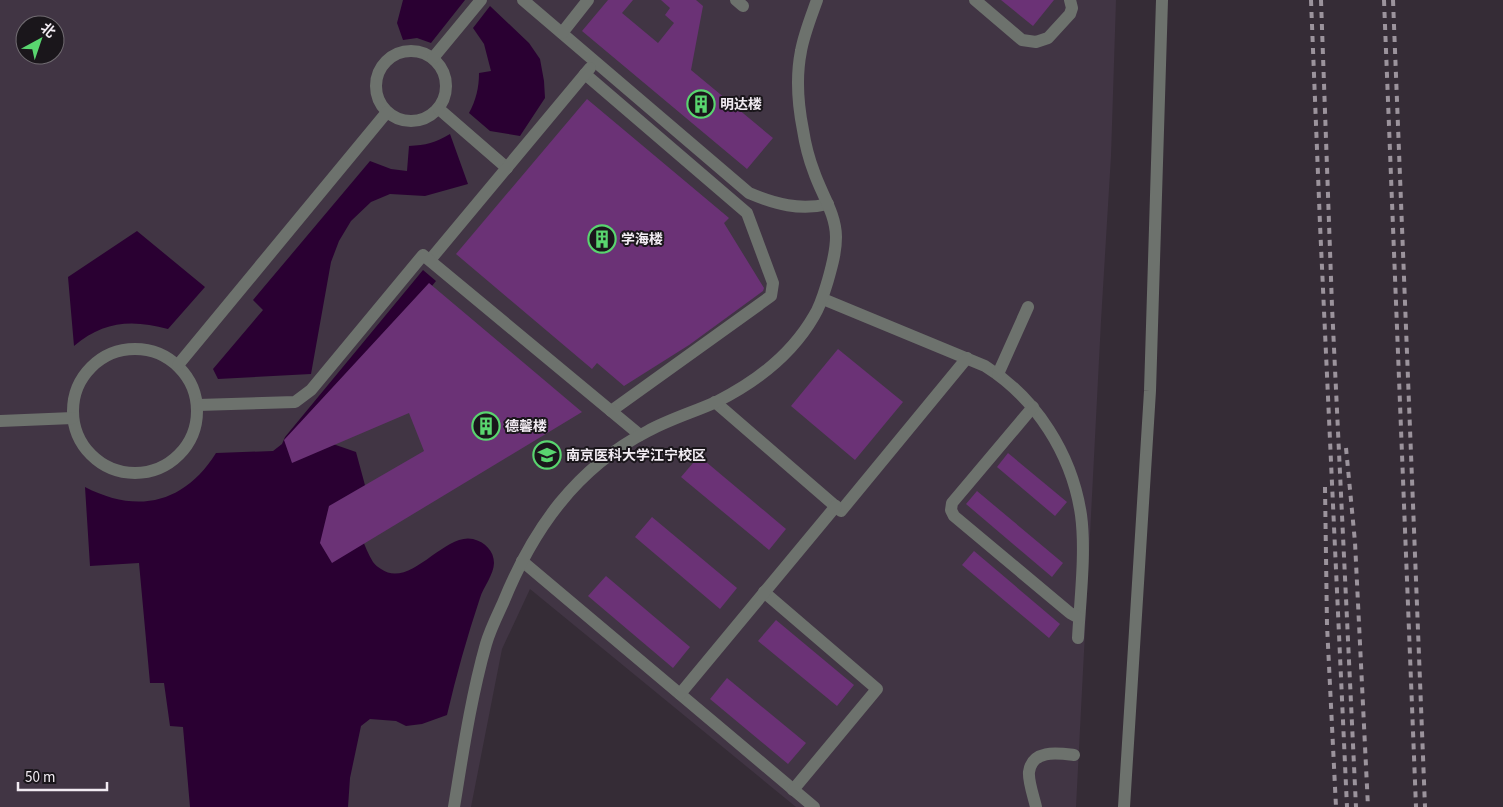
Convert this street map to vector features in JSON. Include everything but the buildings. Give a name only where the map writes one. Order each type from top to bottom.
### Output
[{"type":"street","points":[[433,58],[481,0]]},
{"type":"street","points":[[523,0],[749,193],[770,202],[790,206],[815,207],[828,204]]},
{"type":"street","points":[[562,33],[588,0]]},
{"type":"street","points":[[454,807],[472,699],[487,641],[530,545],[553,511],[579,480],[611,453],[640,436],[715,402],[749,384],[775,366],[799,339],[822,300],[834,259],[836,235],[828,204],[814,173],[803,130],[799,87],[800,53],[817,0]]},
{"type":"street","points":[[975,0],[1022,40],[1036,42],[1048,38],[1070,14],[1072,8],[1070,0]]},
{"type":"street","points":[[1124,807],[1150,391],[1162,0]]},
{"type":"street","points":[[403,51],[418,51],[433,58],[442,67],[447,81],[446,96],[439,109],[427,118],[412,122],[398,119],[387,112],[378,98],[376,83],[380,68],[390,57],[403,51]]},
{"type":"street","points":[[430,260],[596,62]]},
{"type":"street","points":[[585,74],[747,212],[773,283],[771,296],[611,411]]},
{"type":"street","points":[[439,109],[507,168]]},
{"type":"street","points":[[178,365],[387,112]]},
{"type":"street","points":[[198,405],[295,402],[311,390],[423,255],[640,436]]},
{"type":"street","points":[[822,300],[967,358],[998,374],[1033,407],[1051,433],[1072,477],[1081,516],[1082,551],[1078,638]]},
{"type":"street","points":[[998,374],[1028,307]]},
{"type":"street","points":[[136,348],[158,352],[178,365],[192,383],[198,405],[196,428],[186,449],[168,464],[147,473],[124,472],[102,464],[85,448],[75,428],[73,418],[73,405],[79,383],[93,364],[113,352],[136,348]]},
{"type":"street","points":[[715,402],[841,511],[967,358]]},
{"type":"street","points":[[1033,407],[952,504],[951,510],[961,522],[1070,613],[1079,618]]},
{"type":"street","points":[[0,421],[73,418]]},
{"type":"street","points":[[680,694],[836,506]]},
{"type":"street","points":[[522,561],[814,807]]},
{"type":"street","points":[[764,592],[877,689],[793,790]]},
{"type":"street","points":[[1036,807],[1029,773],[1032,763],[1039,757],[1053,752],[1074,755]]},
{"type":"shaded area","name":"南京医科大学江宁校区","points":[[0,0],[1116,0],[1111,156],[1076,807],[796,807],[530,589],[502,649],[471,807],[0,807]]},
{"type":"shaded area","points":[[403,0],[465,0],[431,43],[417,38],[403,40],[397,23]]},
{"type":"shaded area","points":[[490,6],[529,43],[540,59],[545,98],[520,136],[490,131],[469,113],[477,94],[479,73],[491,71],[484,44],[473,28]]},
{"type":"shaded area","points":[[450,134],[468,184],[425,196],[390,194],[371,202],[351,221],[339,241],[331,262],[311,374],[218,379],[213,369],[263,310],[253,300],[370,161],[391,169],[407,171],[409,146],[430,143]]},
{"type":"shaded area","points":[[137,231],[205,287],[168,329],[142,324],[118,324],[96,331],[74,346],[68,277]]},
{"type":"shaded area","points":[[423,270],[436,281],[310,436],[356,452],[369,500],[353,513],[370,556],[381,569],[392,573],[404,572],[450,544],[462,539],[473,539],[481,542],[488,548],[494,559],[494,567],[481,594],[475,613],[447,715],[422,724],[406,726],[396,721],[370,719],[361,726],[350,778],[348,807],[190,807],[183,727],[170,726],[164,683],[150,683],[139,563],[90,566],[85,487],[123,500],[141,502],[158,499],[174,493],[189,484],[216,453],[273,451],[282,444],[285,437]]},
{"type":"railway","points":[[1311,0],[1347,807]]},
{"type":"railway","points":[[1321,0],[1332,306],[1356,807]]},
{"type":"railway","points":[[1384,0],[1416,807]]},
{"type":"railway","points":[[1393,0],[1425,807]]},
{"type":"railway","points":[[1346,448],[1355,542],[1368,807]]},
{"type":"railway","points":[[1325,487],[1327,625],[1336,807]]},
{"type":"place","name":"明达楼","points":[[701,104]]},
{"type":"place","name":"学海楼","points":[[602,239]]},
{"type":"place","name":"德馨楼","points":[[486,426]]},
{"type":"place","name":"南京医科大学江宁校区","points":[[547,455]]}]
